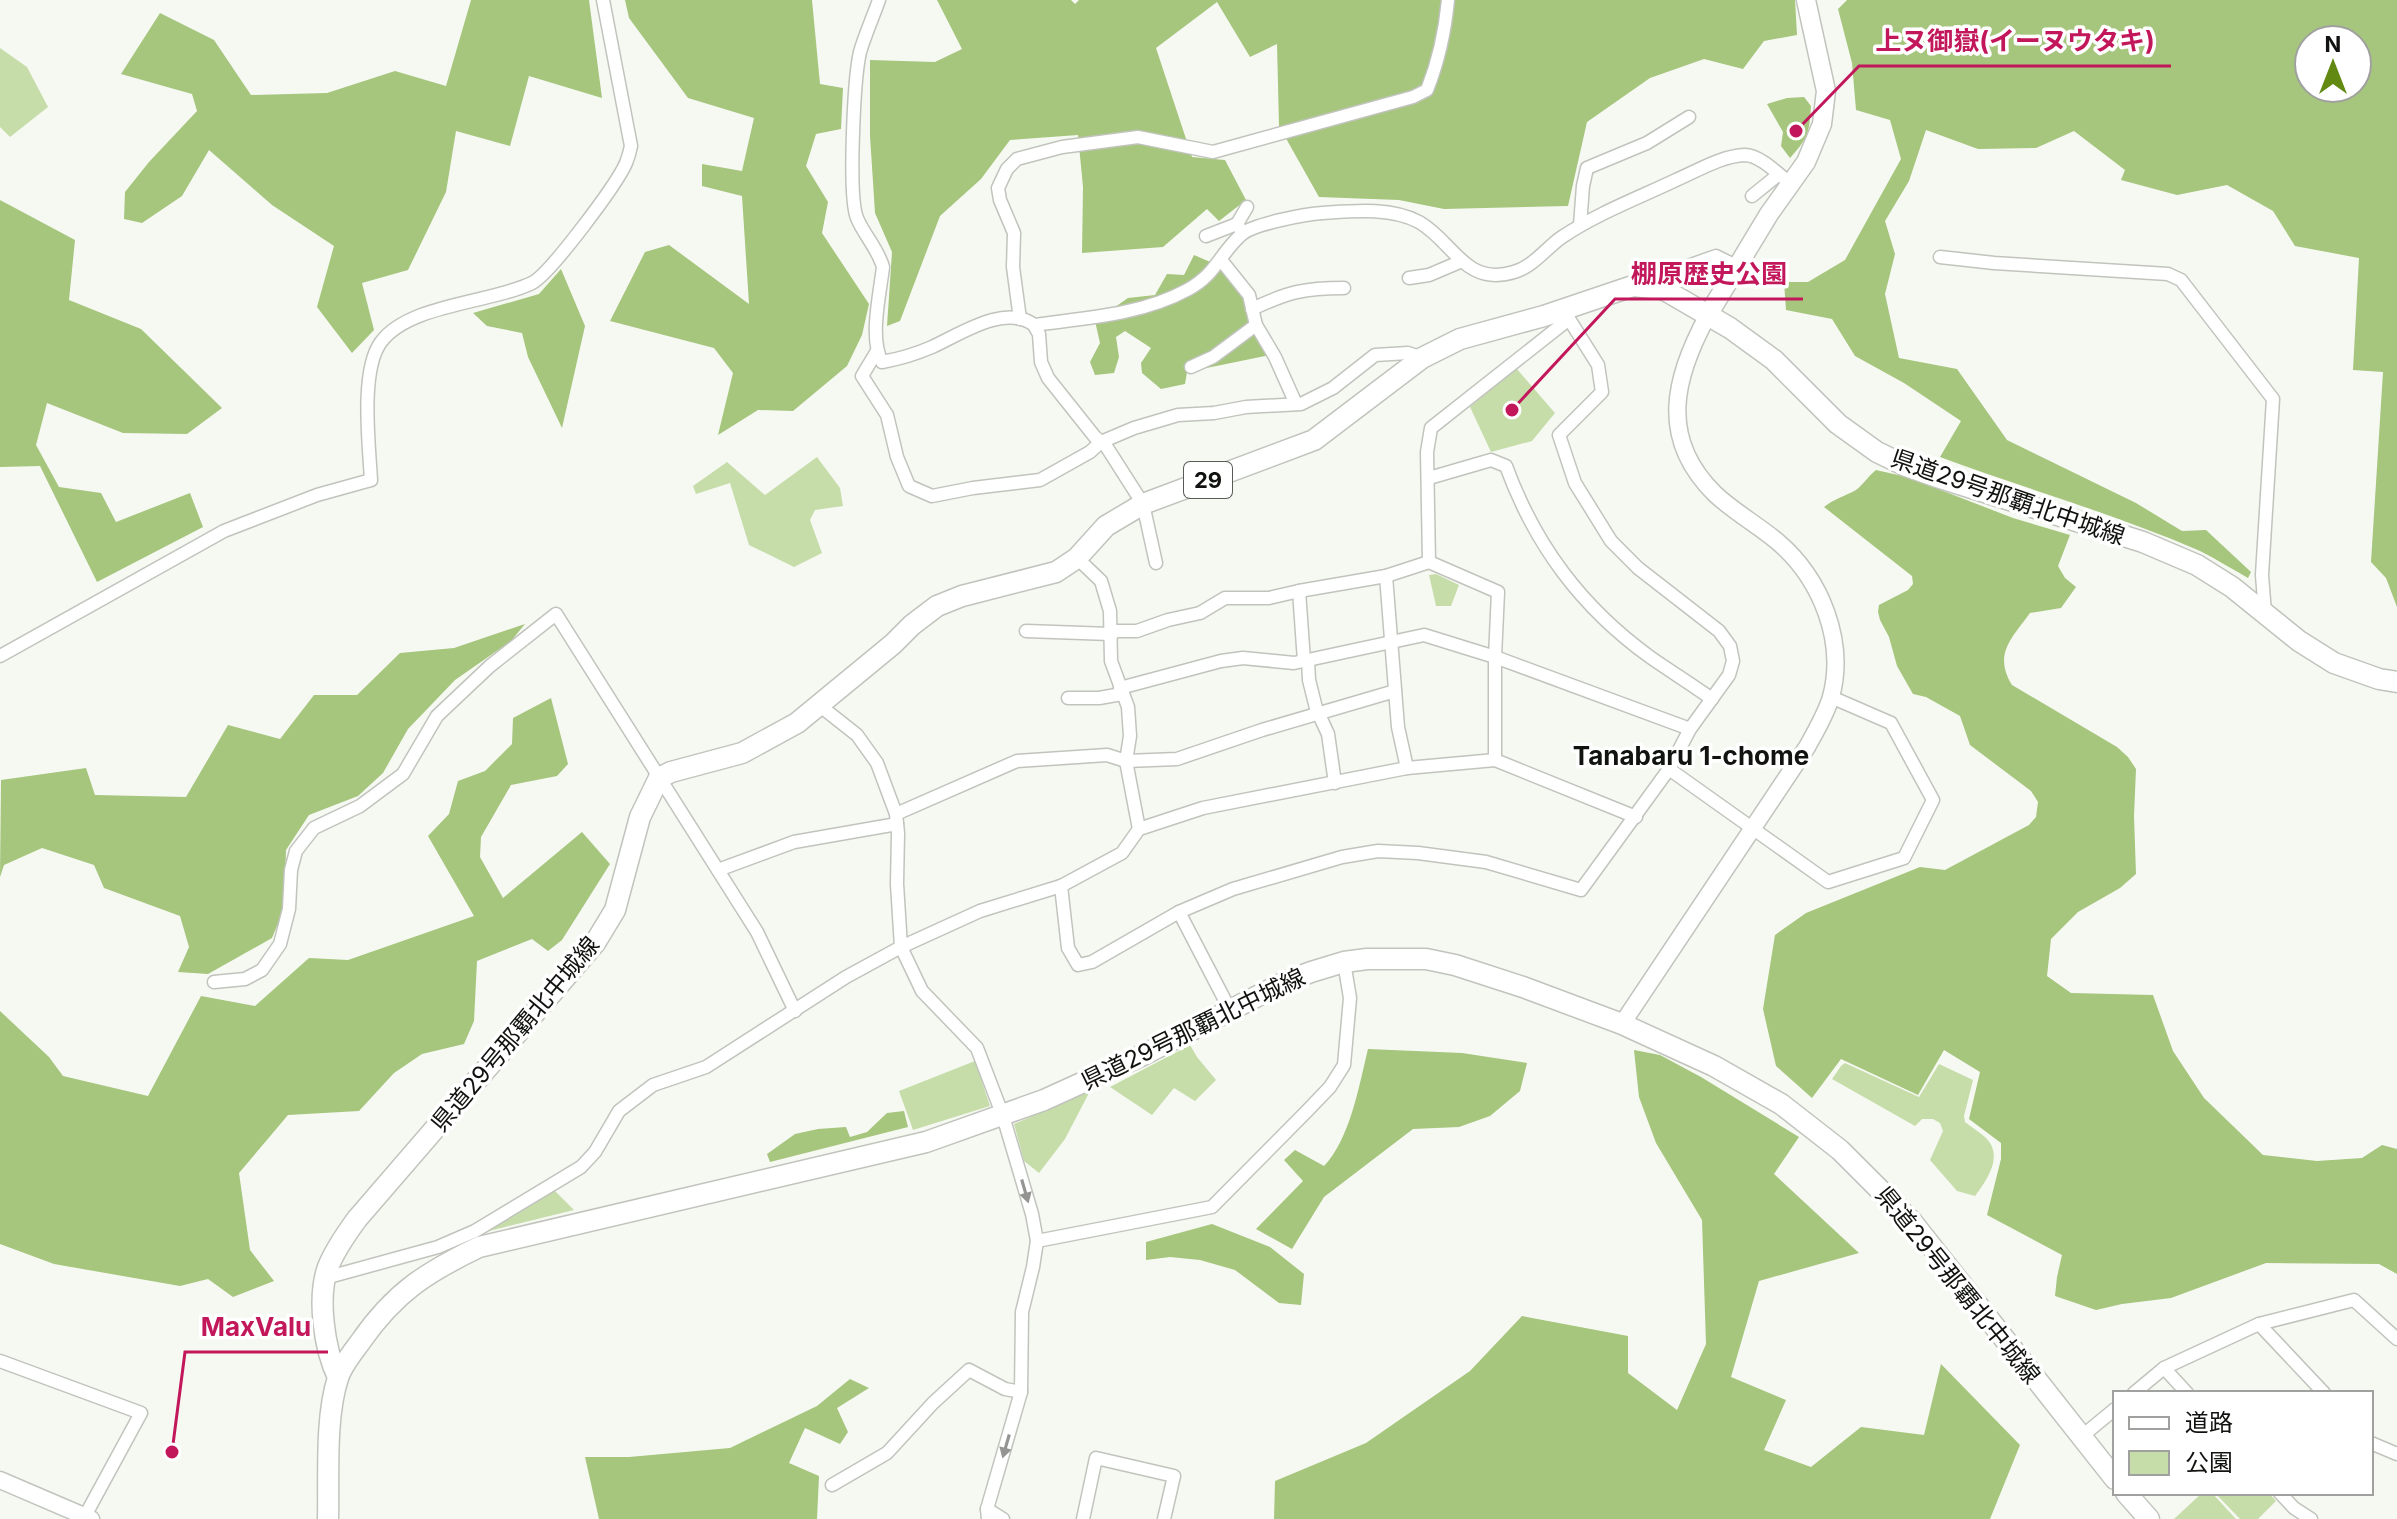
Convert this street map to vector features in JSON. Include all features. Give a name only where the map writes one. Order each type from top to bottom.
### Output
[{"type":"main road","points":[[1708,315],[1784,179],[1806,162],[1818,139],[1826,91],[1806,0]]},
{"type":"main road","name":"県道29号那覇北中城線","points":[[1633,286],[1663,289],[1708,315],[1774,360],[1838,424],[1877,452],[1940,478],[2171,553],[2232,587],[2299,641],[2334,663],[2397,682]]},
{"type":"main road","name":"29","points":[[659,778],[742,753],[781,734],[937,606],[962,596],[1056,572],[1077,558],[1106,526],[1143,504],[1314,440],[1422,358],[1460,339],[1568,314],[1633,286]]},
{"type":"main road","name":"県道29号那覇北中城線","points":[[338,1377],[327,1346],[324,1315],[325,1278],[338,1248],[357,1219],[595,943],[615,910],[640,817],[659,778]]},
{"type":"main road","name":"県道29号那覇北中城線","points":[[328,1519],[331,1431],[338,1377],[368,1330],[442,1255],[477,1239],[926,1142],[1003,1116],[1143,1055],[1285,982],[1344,962],[1376,958],[1406,958],[1455,965],[1579,1006],[1681,1050],[1781,1104],[1840,1150],[1913,1223],[2113,1477]]},
{"type":"main road","points":[[2128,1495],[2149,1519]]},
{"type":"street","points":[[0,656],[224,531],[317,495],[371,480],[368,399],[373,360],[381,342],[397,328],[425,313],[477,301],[535,282],[589,218],[626,164],[631,146],[603,0]]},
{"type":"street","points":[[879,0],[860,54],[853,167],[856,216],[883,267],[876,332],[877,351],[882,362],[931,347],[985,321],[1013,318],[1029,321],[1039,334],[1041,362],[1048,378],[1106,446],[1143,504],[1156,563]]},
{"type":"street","points":[[1020,319],[1013,267],[1014,233],[998,188],[1007,169],[1017,159],[1062,147],[1138,137],[1213,152],[1413,97],[1427,90],[1434,73],[1444,36],[1448,0]]},
{"type":"street","points":[[1580,225],[1587,168],[1647,143],[1689,117]]},
{"type":"street","points":[[1206,236],[1319,213],[1369,211],[1393,214],[1417,221],[1434,232],[1471,270],[1492,276],[1516,272],[1580,225],[1719,161],[1747,155],[1784,179],[1752,196]]},
{"type":"street","points":[[1034,325],[1120,313],[1183,293],[1205,280],[1221,260],[1240,229],[1247,207]]},
{"type":"street","points":[[1633,286],[1716,256],[1736,266]]},
{"type":"street","points":[[1940,257],[2168,274],[2181,280],[2273,399],[2262,575],[2265,613]]},
{"type":"street","points":[[1221,260],[1249,295],[1256,325],[1275,357],[1296,404]]},
{"type":"street","points":[[1409,278],[1429,275],[1462,261]]},
{"type":"street","points":[[1252,309],[1283,294],[1314,288],[1344,288]]},
{"type":"street","points":[[1061,886],[1068,948],[1078,965],[1092,962],[1179,912],[1233,889],[1342,857],[1378,851],[1486,862],[1581,890],[1669,769],[1690,729],[1729,675],[1733,661],[1730,646],[1719,631],[1638,568],[1611,541],[1575,483],[1559,435],[1602,392],[1598,365],[1568,314],[1431,428],[1427,452],[1429,562]]},
{"type":"street","points":[[1622,1024],[1807,747],[1831,697],[1834,648],[1830,622],[1820,596],[1803,568],[1779,544],[1717,496],[1697,474],[1686,453],[1677,414],[1679,384],[1691,348],[1708,315]]},
{"type":"street","points":[[1191,367],[1213,357],[1256,325]]},
{"type":"street","points":[[877,351],[862,376],[887,415],[897,457],[909,486],[932,496],[1040,480],[1090,452],[1101,442],[1178,415],[1301,404],[1333,388],[1375,355],[1408,353],[1422,358]]},
{"type":"street","points":[[1429,478],[1491,460],[1506,466],[1520,503],[1550,557],[1593,607],[1649,656],[1712,699]]},
{"type":"street","points":[[1077,558],[1101,581],[1110,611],[1111,661],[1128,707],[1130,736],[1126,761],[1139,829]]},
{"type":"street","points":[[1026,631],[1110,634],[1137,631],[1200,613],[1225,598],[1269,598],[1386,576],[1429,562],[1498,592],[1495,760]]},
{"type":"street","points":[[1386,576],[1398,727],[1407,768]]},
{"type":"street","points":[[1299,591],[1309,680],[1328,734],[1335,783]]},
{"type":"street","points":[[214,982],[245,979],[262,970],[280,944],[289,909],[291,870],[296,851],[314,828],[360,806],[403,774],[437,716],[490,666],[556,614],[757,932],[795,1011]]},
{"type":"street","points":[[1068,698],[1099,698],[1221,661],[1243,658],[1294,663],[1424,635],[1495,657],[1690,729]]},
{"type":"street","points":[[718,870],[794,842],[896,819],[974,778],[1017,761],[1107,755],[1126,761],[1177,759],[1395,691]]},
{"type":"street","points":[[1669,769],[1828,882],[1904,858],[1933,800],[1891,723],[1831,697]]},
{"type":"street","points":[[819,705],[857,735],[877,763],[896,819],[901,947],[922,991],[977,1048],[1003,1116],[1032,1214],[1037,1241],[1022,1312],[1021,1392],[988,1514],[1003,1519]]},
{"type":"street","points":[[477,1239],[581,1167],[595,1152],[619,1111],[653,1085],[706,1067],[846,977],[901,947],[980,911],[1061,886],[1122,853],[1139,829],[1203,808],[1407,768],[1495,760],[1636,817]]},
{"type":"street","points":[[1179,912],[1230,1010]]},
{"type":"street","points":[[1037,1241],[1212,1207],[1233,1188],[1330,1087],[1344,1065],[1350,998],[1344,962]]},
{"type":"street","points":[[325,1278],[442,1255]]},
{"type":"street","points":[[2136,1391],[2164,1368],[2259,1324],[2354,1300],[2397,1339]]},
{"type":"street","points":[[2259,1324],[2322,1391]]},
{"type":"street","points":[[0,1361],[141,1413],[88,1518],[0,1480]]},
{"type":"street","points":[[2164,1368],[2185,1391]]},
{"type":"street","points":[[832,1485],[887,1453],[933,1403],[969,1370],[1005,1389],[1021,1392]]},
{"type":"street","points":[[2081,1437],[2113,1411]]},
{"type":"street","points":[[2373,1444],[2397,1454]]},
{"type":"street","points":[[1083,1519],[1096,1458],[1174,1476],[1164,1519]]},
{"type":"street","points":[[2282,1495],[2311,1519]]},
{"type":"green space","points":[[471,0],[589,0],[602,98],[529,76],[510,146],[456,131],[446,192],[408,270],[362,283],[374,330],[352,353],[317,307],[334,246],[272,205],[209,150],[182,196],[142,223],[124,219],[125,192],[197,111],[192,94],[121,74],[160,13],[214,40],[251,95],[327,93],[395,71],[446,86]]},
{"type":"green space","points":[[625,0],[812,0],[820,84],[843,88],[841,129],[816,134],[806,166],[828,202],[822,233],[869,304],[862,335],[847,366],[793,411],[758,410],[718,435],[733,373],[714,348],[610,321],[645,252],[669,245],[749,304],[742,196],[702,186],[702,164],[742,171],[754,118],[688,98],[629,18]]},
{"type":"green space","points":[[937,0],[1071,0],[1075,4],[1079,0],[1795,0],[1797,35],[1764,41],[1743,69],[1704,59],[1650,78],[1587,122],[1568,206],[1444,209],[1399,200],[1319,197],[1279,126],[1277,44],[1250,57],[1217,2],[1156,48],[1192,157],[1225,160],[1246,200],[1219,221],[1207,209],[1163,247],[1082,253],[1083,187],[1078,135],[1010,140],[981,179],[940,216],[900,321],[887,326],[892,252],[875,213],[870,136],[870,60],[935,62],[962,49]]},
{"type":"green space","points":[[1847,0],[2397,0],[2397,607],[2386,578],[2371,562],[2383,372],[2353,370],[2359,258],[2295,246],[2273,211],[2227,185],[2177,195],[2121,180],[2125,170],[2074,131],[2036,148],[1978,149],[1926,130],[1909,181],[1885,221],[1895,254],[1885,294],[1899,358],[1957,369],[2007,440],[2136,503],[2182,531],[2206,530],[2251,572],[2248,578],[2200,551],[2168,538],[1940,457],[1961,421],[1904,383],[1855,356],[1832,319],[1786,310],[1784,282],[1808,282],[1845,260],[1901,159],[1890,120],[1856,110],[1852,63],[1838,9]]},
{"type":"green space","points":[[0,48],[27,67],[48,107],[10,137],[0,127]]},
{"type":"green space","points":[[1804,97],[1811,106],[1808,129],[1790,158],[1781,146],[1783,132],[1767,104]]},
{"type":"green space","points":[[0,200],[75,240],[69,300],[141,329],[222,408],[187,434],[123,433],[47,403],[36,445],[59,487],[101,493],[116,522],[190,493],[203,527],[97,582],[40,466],[0,467]]},
{"type":"green space","points":[[1194,255],[1222,267],[1243,293],[1270,355],[1187,372],[1185,384],[1161,389],[1142,373],[1141,363],[1151,348],[1125,331],[1116,337],[1119,357],[1114,373],[1095,375],[1090,362],[1100,343],[1095,321],[1128,298],[1155,295],[1167,274],[1184,275]]},
{"type":"green space","points":[[561,269],[585,326],[562,428],[528,357],[522,333],[487,326],[473,313],[539,294]]},
{"type":"green space","points":[[1516,368],[1555,413],[1532,441],[1491,452],[1470,407]]},
{"type":"green space","points":[[817,457],[840,488],[843,506],[815,510],[810,520],[822,553],[794,567],[749,545],[730,483],[696,494],[693,486],[727,462],[765,495]]},
{"type":"green space","points":[[1876,470],[1907,477],[2013,518],[2070,535],[2058,566],[2065,578],[2076,587],[2061,608],[2030,613],[2011,639],[2004,664],[2012,685],[2117,747],[2136,769],[2136,874],[2120,888],[2078,912],[2051,939],[2047,976],[2071,993],[2153,995],[2173,1051],[2204,1098],[2263,1155],[2317,1161],[2362,1158],[2382,1145],[2397,1149],[2397,1274],[2379,1264],[2266,1263],[2171,1298],[2096,1310],[2055,1296],[2062,1255],[1987,1215],[2001,1159],[2001,1143],[1969,1119],[1980,1072],[1944,1050],[1918,1095],[1841,1059],[1812,1098],[1776,1066],[1763,1009],[1775,935],[1806,913],[1920,867],[1945,870],[2029,825],[2036,817],[2038,802],[2031,791],[1970,745],[1960,716],[1926,697],[1913,694],[1897,666],[1889,637],[1880,620],[1879,605],[1908,590],[1913,584],[1912,576],[1824,507],[1856,490]]},
{"type":"green space","points":[[1436,574],[1459,585],[1451,606],[1436,606],[1429,575]]},
{"type":"green space","points":[[525,624],[511,641],[455,680],[408,729],[383,773],[358,796],[309,815],[286,850],[284,909],[272,938],[208,974],[178,972],[189,947],[180,916],[104,888],[94,865],[42,848],[4,865],[0,877],[1,780],[86,768],[95,795],[186,797],[228,725],[280,739],[314,695],[357,695],[400,653],[454,648]]},
{"type":"green space","points":[[551,698],[568,764],[557,776],[511,785],[481,837],[480,857],[503,898],[582,832],[610,864],[562,940],[548,951],[532,939],[477,961],[474,1021],[464,1044],[422,1054],[394,1073],[359,1111],[288,1115],[239,1173],[250,1250],[274,1281],[233,1297],[208,1279],[180,1286],[54,1264],[0,1244],[0,1011],[49,1057],[63,1076],[148,1096],[201,996],[255,1006],[309,958],[348,960],[474,916],[428,836],[449,814],[458,781],[485,771],[512,744],[513,718]]},
{"type":"green space","points":[[1190,1045],[1216,1080],[1195,1101],[1174,1088],[1152,1115],[1110,1087]]},
{"type":"green space","points":[[1368,1049],[1462,1053],[1527,1063],[1520,1091],[1490,1116],[1459,1127],[1413,1129],[1324,1197],[1292,1249],[1256,1229],[1303,1181],[1284,1160],[1295,1150],[1324,1166],[1333,1155],[1347,1127]]},
{"type":"green space","points":[[1634,1050],[1660,1055],[1799,1137],[1774,1174],[1859,1253],[1759,1281],[1731,1377],[1786,1400],[1764,1450],[1811,1467],[1861,1427],[1924,1435],[1941,1364],[2020,1445],[1990,1519],[1274,1519],[1275,1481],[1366,1443],[1470,1371],[1522,1316],[1628,1336],[1628,1373],[1677,1410],[1706,1344],[1702,1220],[1656,1143],[1639,1097]]},
{"type":"green space","points":[[975,1061],[990,1106],[913,1130],[899,1091]]},
{"type":"green space","points":[[1845,1063],[1919,1097],[1939,1064],[1973,1080],[1965,1122],[1986,1138],[1994,1152],[1992,1168],[1975,1196],[1957,1191],[1930,1160],[1943,1131],[1940,1123],[1922,1119],[1915,1126],[1832,1079]]},
{"type":"green space","points":[[1090,1091],[1065,1139],[1039,1173],[1024,1161],[1014,1124]]},
{"type":"green space","points":[[904,1111],[908,1127],[770,1162],[767,1154],[795,1134],[846,1127],[850,1137],[867,1132],[887,1113]]},
{"type":"green space","points":[[554,1190],[574,1210],[485,1232]]},
{"type":"green space","points":[[1212,1224],[1270,1247],[1304,1274],[1301,1305],[1279,1303],[1235,1270],[1200,1260],[1170,1257],[1146,1260],[1146,1242]]},
{"type":"green space","points":[[850,1379],[869,1388],[837,1408],[848,1432],[840,1444],[805,1428],[789,1463],[819,1476],[817,1519],[599,1519],[585,1457],[629,1457],[730,1448],[817,1406]]},
{"type":"green space","points":[[2200,1495],[2214,1495],[2236,1519],[2174,1519]]},
{"type":"green space","points":[[2217,1495],[2271,1495],[2276,1501],[2258,1519],[2240,1519]]},
{"type":"place","name":"上ヌ御嶽(イーヌウタキ)","points":[[1796,131]]},
{"type":"place","name":"棚原歴史公園","points":[[1512,410]]},
{"type":"place","name":"MaxValu","points":[[172,1452]]},
{"type":"district","name":"Tanabaru 1-chome","points":[[1691,755]]}]
